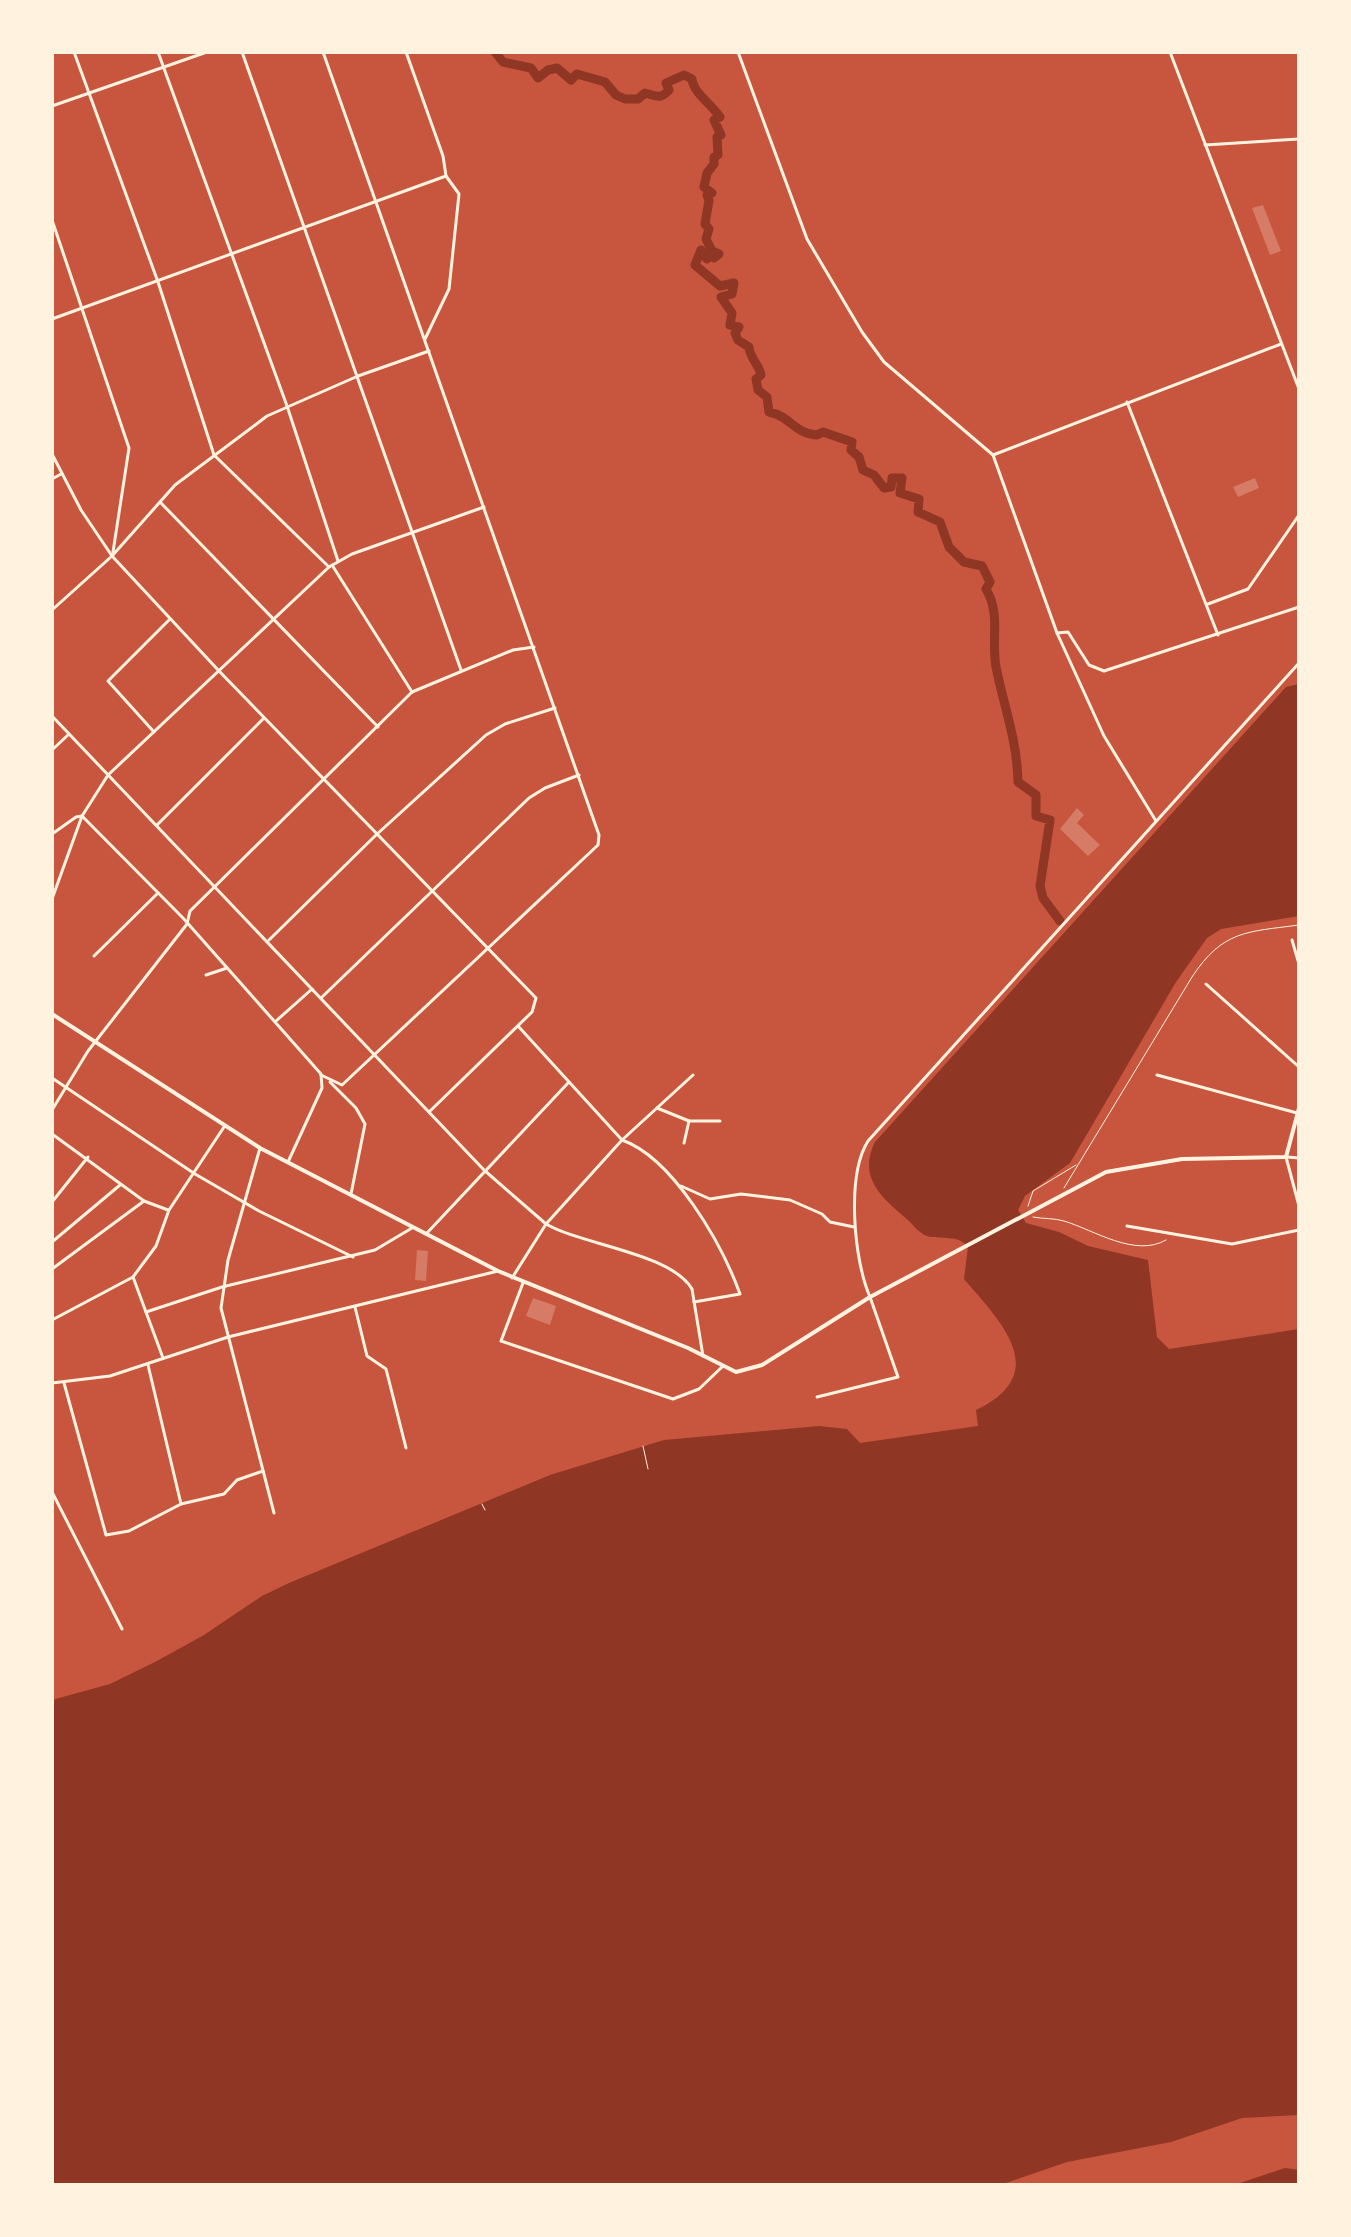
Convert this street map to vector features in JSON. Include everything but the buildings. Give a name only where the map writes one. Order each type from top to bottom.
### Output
[{"type":"main road","points":[[52,1014],[260,1148],[512,1278],[703,1356],[722,1367],[743,1372],[762,1365],[870,1297],[1121,1167],[1182,1159],[1286,1157],[1298,1111]]},
{"type":"street","points":[[74,52],[158,282],[214,455],[331,566],[412,692]]},
{"type":"street","points":[[158,52],[287,406],[338,561]]},
{"type":"street","points":[[52,106],[207,52]]},
{"type":"street","points":[[242,52],[461,670]]},
{"type":"street","points":[[323,52],[599,835],[598,845],[342,1085],[327,1080]]},
{"type":"street","points":[[406,52],[443,156],[446,176],[456,186],[459,201],[454,217],[457,240],[450,256],[449,289],[425,339]]},
{"type":"street","points":[[560,52],[578,52]]},
{"type":"street","points":[[738,52],[807,239],[862,332],[884,362],[993,455],[1057,633],[1104,736],[1156,821]]},
{"type":"street","points":[[1170,52],[1299,389]]},
{"type":"street","points":[[1205,145],[1299,139]]},
{"type":"street","points":[[52,319],[376,204],[446,176]]},
{"type":"street","points":[[52,220],[129,448],[112,556]]},
{"type":"street","points":[[993,455],[1281,344]]},
{"type":"street","points":[[52,610],[112,556],[175,485],[267,416],[358,376],[429,351]]},
{"type":"street","points":[[1127,402],[1218,635]]},
{"type":"street","points":[[52,454],[112,556],[376,835],[532,994],[537,1003],[518,1026],[429,1112]]},
{"type":"street","points":[[52,479],[61,474]]},
{"type":"street","points":[[161,503],[379,728]]},
{"type":"street","points":[[52,899],[82,816],[108,775],[331,566],[484,507]]},
{"type":"street","points":[[1208,604],[1248,589],[1299,515]]},
{"type":"street","points":[[1057,633],[1068,632],[1089,665],[1104,671],[1299,607]]},
{"type":"street","points":[[154,732],[108,681],[170,619]]},
{"type":"street","points":[[52,1110],[95,1043],[187,924],[190,911],[379,728],[412,692],[513,650],[534,647]]},
{"type":"street","points":[[817,1397],[898,1377],[859,1267],[858,1165],[868,1141],[1299,663]]},
{"type":"street","points":[[269,940],[376,835],[486,735],[505,724],[555,708]]},
{"type":"street","points":[[52,716],[269,940],[484,1170],[546,1224],[653,1261],[688,1282],[703,1356]]},
{"type":"street","points":[[157,825],[264,718]]},
{"type":"street","points":[[52,750],[69,734]]},
{"type":"street","points":[[321,998],[529,798],[579,775]]},
{"type":"street","points":[[52,834],[82,816]]},
{"type":"street","points":[[82,816],[187,924],[321,1075],[356,1108],[365,1124],[351,1194]]},
{"type":"street","points":[[94,956],[158,893]]},
{"type":"street","points":[[1292,940],[1299,964]]},
{"type":"street","points":[[206,975],[227,968]]},
{"type":"street","points":[[1206,984],[1299,1067]]},
{"type":"street","points":[[276,1022],[312,989]]},
{"type":"street","points":[[518,1026],[622,1140],[636,1145],[661,1164],[728,1264],[740,1294],[694,1302]]},
{"type":"street","points":[[288,1162],[322,1088],[321,1075]]},
{"type":"street","points":[[512,1278],[546,1224],[622,1140],[693,1075]]},
{"type":"street","points":[[1157,1075],[1298,1111]]},
{"type":"street","points":[[52,1078],[195,1174],[353,1257]]},
{"type":"street","points":[[427,1233],[568,1083]]},
{"type":"street","points":[[657,1108],[689,1121],[720,1121]]},
{"type":"street","points":[[684,1143],[689,1121]]},
{"type":"street","points":[[52,1320],[133,1277],[156,1246],[169,1210],[224,1127]]},
{"type":"street","points":[[52,1134],[88,1157],[144,1201],[158,1203],[169,1210]]},
{"type":"street","points":[[260,1148],[222,1287],[221,1308],[274,1513]]},
{"type":"street","points":[[52,1202],[88,1157]]},
{"type":"street","points":[[1299,1158],[1286,1157],[1299,1206]]},
{"type":"street","points":[[52,1242],[120,1185]]},
{"type":"street","points":[[677,1185],[710,1199],[741,1194],[779,1198],[822,1214],[830,1222],[857,1227]]},
{"type":"street","points":[[52,1269],[144,1201]]},
{"type":"street","points":[[146,1312],[222,1287],[375,1250],[414,1226]]},
{"type":"street","points":[[1127,1226],[1232,1244],[1299,1230]]},
{"type":"street","points":[[52,1383],[110,1376],[228,1337],[498,1271]]},
{"type":"street","points":[[133,1277],[163,1358]]},
{"type":"street","points":[[523,1283],[501,1341],[673,1399],[699,1389],[722,1367]]},
{"type":"street","points":[[354,1305],[367,1356],[386,1369],[406,1448]]},
{"type":"street","points":[[148,1365],[181,1504]]},
{"type":"street","points":[[64,1383],[104,1534],[129,1531],[181,1504],[224,1494],[237,1480],[263,1471]]},
{"type":"street","points":[[52,1492],[57,1508],[122,1629]]},
{"type":"street","points":[[52,1511],[57,1508]]},
{"type":"path","points":[[1063,1190],[1192,977],[1215,948],[1235,935],[1299,925]]},
{"type":"path","points":[[1078,1164],[1033,1191],[1028,1206],[1031,1215],[1062,1221],[1095,1235],[1145,1245],[1164,1241],[1170,1234]]},
{"type":"path","points":[[643,1446],[648,1469]]},
{"type":"path","points":[[482,1504],[485,1510]]},
{"type":"shaded area","points":[[1299,684],[1299,916],[1221,929],[1207,938],[1176,982],[1070,1163],[1025,1196],[1018,1210],[1026,1223],[1059,1232],[1088,1246],[1148,1260],[1157,1337],[1169,1349],[1299,1329],[1299,2115],[1242,2118],[1171,2142],[1067,2162],[1000,2185],[52,2185],[52,1700],[110,1684],[155,1662],[204,1635],[262,1596],[289,1583],[550,1475],[664,1440],[819,1426],[847,1429],[860,1443],[978,1426],[976,1410],[999,1396],[1012,1380],[1016,1364],[1013,1347],[992,1312],[964,1279],[968,1247],[955,1239],[922,1233],[875,1187],[869,1166],[875,1142],[1286,687]]},
{"type":"shaded area","points":[[1285,2168],[1299,2170],[1299,2185],[1234,2185]]},
{"type":"waterway","points":[[495,52],[503,62],[531,68],[538,78],[548,70],[557,68],[571,80],[577,74],[605,82],[616,95],[625,99],[638,99],[645,93],[663,95],[669,90],[666,83],[684,75],[692,79],[699,93],[720,117],[714,120],[721,135],[717,137],[718,155],[714,157],[704,187],[712,193],[707,195],[705,224],[709,229],[706,239],[712,251],[719,254],[714,258],[711,254],[707,259],[701,250],[695,265],[720,286],[734,283],[732,294],[721,297],[732,313],[730,325],[739,327],[735,333],[738,340],[749,347],[760,371],[761,375],[756,379],[758,390],[767,397],[769,412],[809,434],[823,432],[852,442],[851,450],[859,457],[863,470],[874,475],[884,488],[891,487],[892,478],[902,478],[900,493],[919,499],[918,512],[940,522],[949,547],[964,562],[982,566],[990,582],[986,589],[993,608],[996,667],[1013,737],[1018,782],[1036,795],[1036,816],[1050,820],[1040,886],[1043,898],[1060,921]]}]
